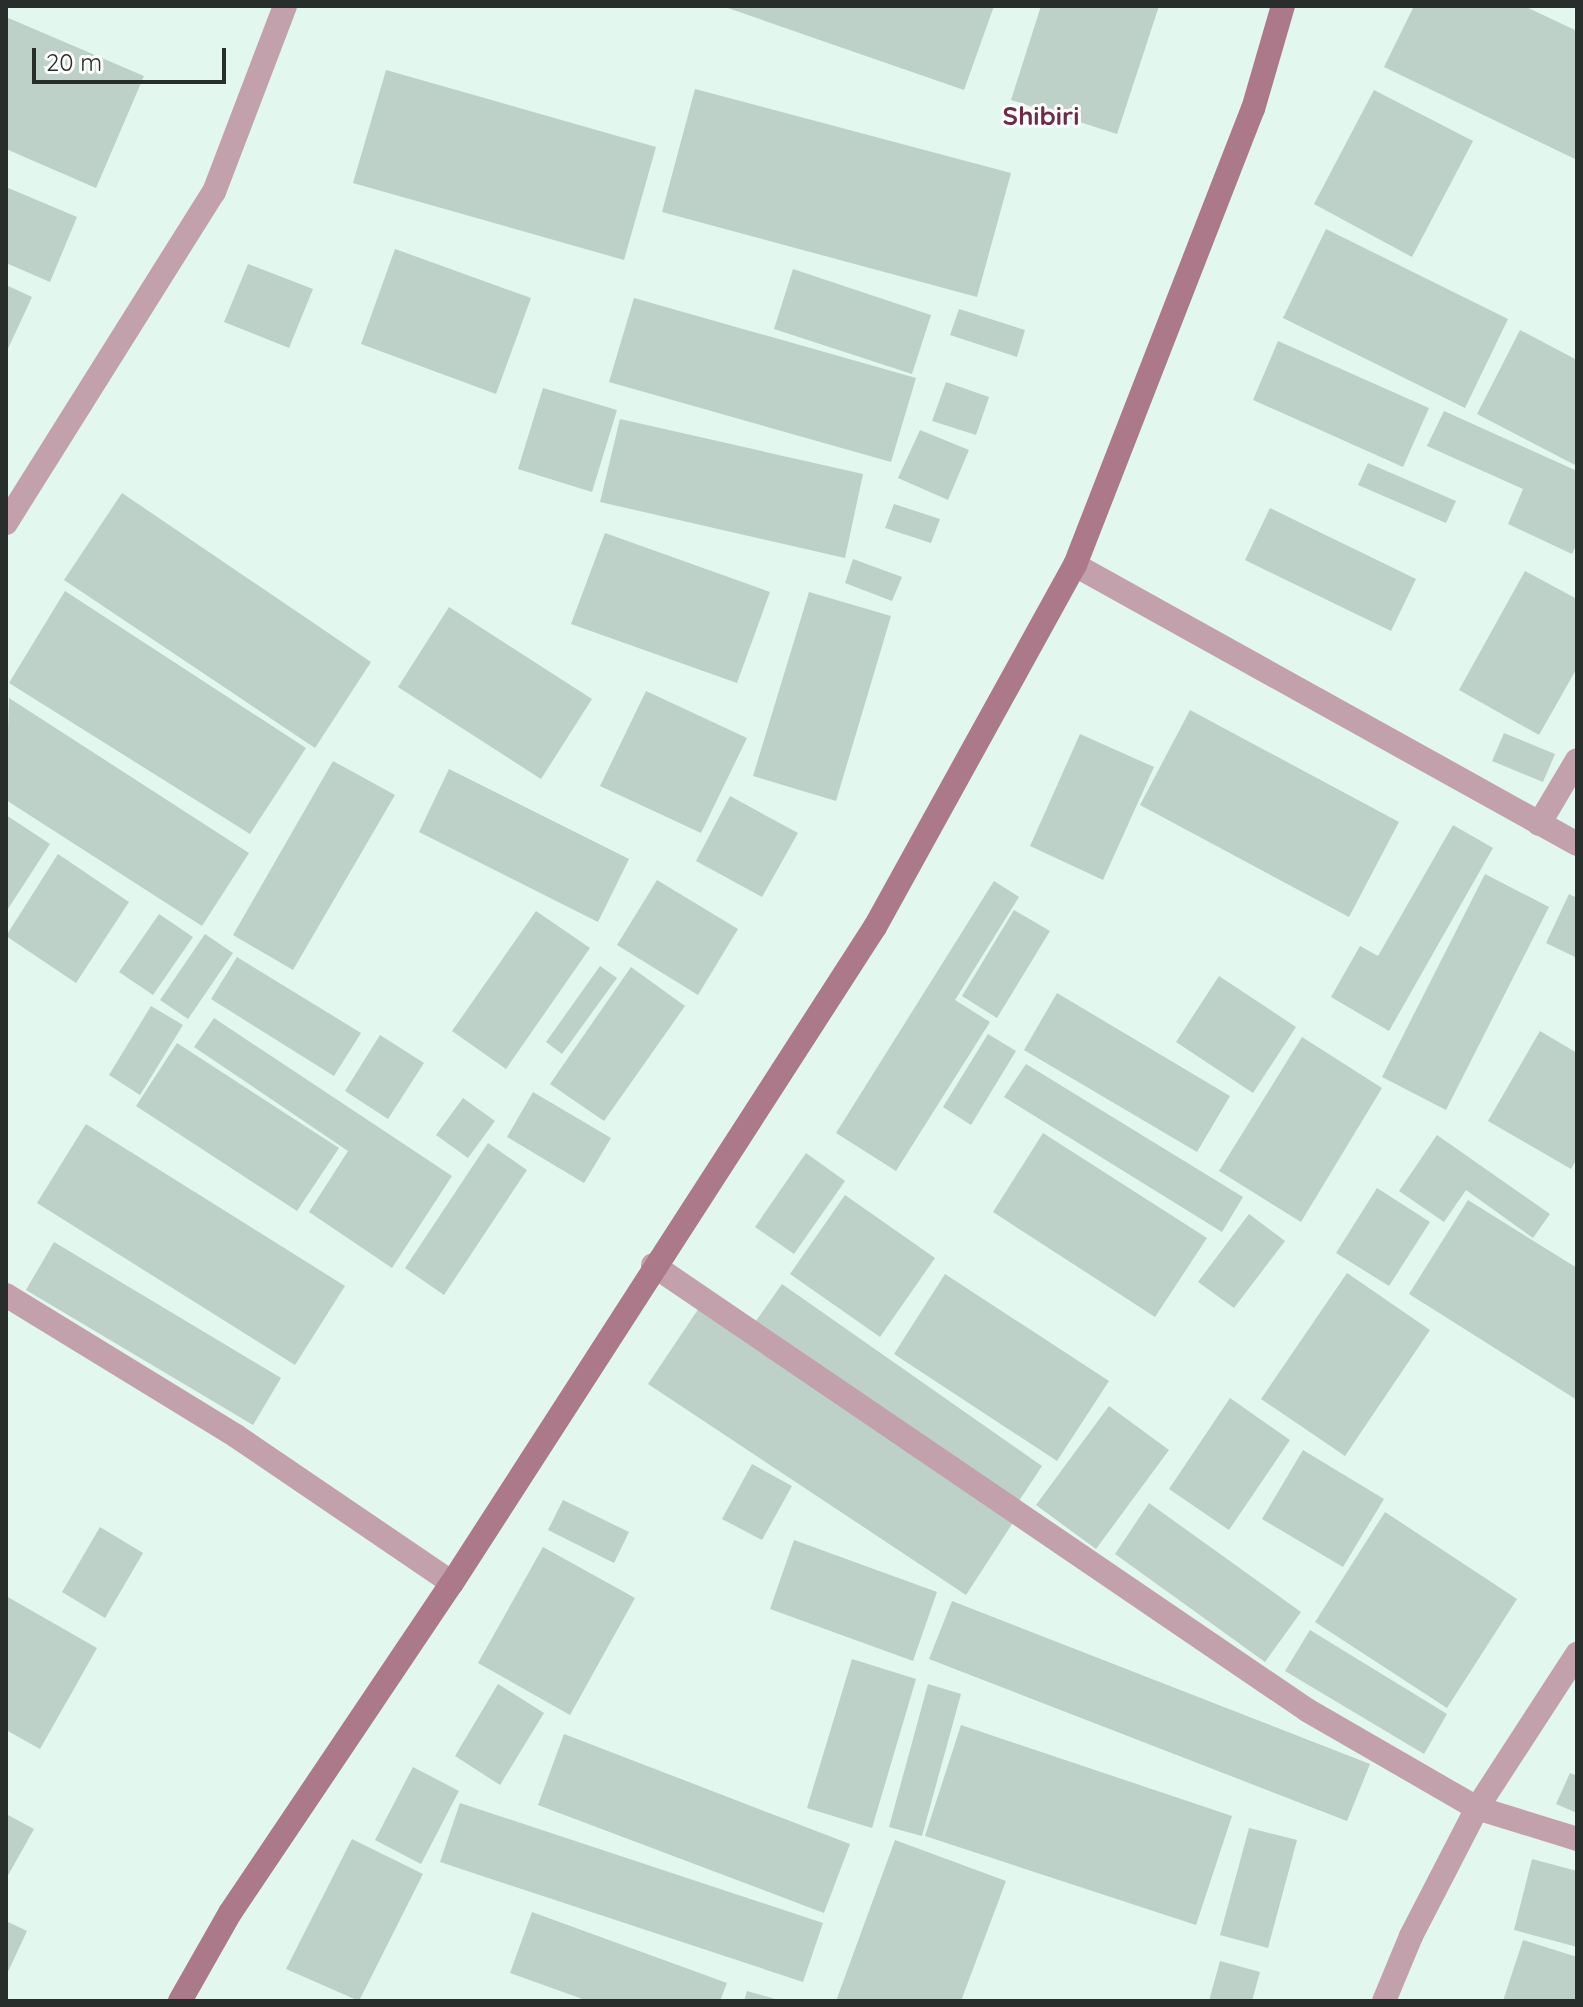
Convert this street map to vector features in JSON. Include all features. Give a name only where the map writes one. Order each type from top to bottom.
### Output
[{"type":"main road","points":[[180,2001],[230,1913],[452,1583],[653,1265],[875,927],[1075,565],[1253,109],[1283,6]]},
{"type":"street","points":[[6,523],[214,192],[285,6]]},
{"type":"street","points":[[1075,565],[1577,844]]},
{"type":"street","points":[[1539,824],[1577,760]]},
{"type":"street","points":[[653,1265],[1307,1710],[1477,1808],[1577,1839]]},
{"type":"street","points":[[6,1295],[236,1436],[452,1583]]},
{"type":"street","points":[[1384,2001],[1411,1936],[1477,1808],[1577,1654]]},
{"type":"building","points":[[722,6],[994,6],[964,90]]},
{"type":"building","points":[[1041,6],[1159,6],[1117,134],[1011,100]]},
{"type":"building","points":[[1414,6],[1524,6],[1577,31],[1577,160],[1384,67]]},
{"type":"building","points":[[6,17],[144,76],[96,188],[6,149]]},
{"type":"building","points":[[386,70],[656,147],[624,260],[353,183]]},
{"type":"building","points":[[695,89],[1011,173],[977,297],[662,212]]},
{"type":"building","points":[[1374,90],[1473,141],[1412,257],[1314,204]]},
{"type":"building","points":[[6,187],[77,217],[50,282],[6,263]]},
{"type":"building","points":[[1326,229],[1508,319],[1465,408],[1283,318]]},
{"type":"building","points":[[395,249],[531,298],[496,394],[361,344]]},
{"type":"building","points":[[248,264],[313,289],[289,348],[224,322]]},
{"type":"building","points":[[793,269],[931,315],[912,374],[774,329]]},
{"type":"building","points":[[6,285],[32,297],[6,353]]},
{"type":"building","points":[[634,298],[916,378],[891,462],[609,382]]},
{"type":"building","points":[[959,309],[1025,330],[1017,357],[950,335]]},
{"type":"building","points":[[1520,330],[1577,360],[1577,466],[1477,414]]},
{"type":"building","points":[[1278,341],[1429,408],[1403,467],[1253,400]]},
{"type":"building","points":[[946,382],[989,397],[976,435],[932,421]]},
{"type":"building","points":[[543,388],[617,410],[592,492],[518,469]]},
{"type":"building","points":[[1444,411],[1577,471],[1577,543],[1572,554],[1508,524],[1523,489],[1427,446]]},
{"type":"building","points":[[620,419],[863,474],[845,558],[600,502]]},
{"type":"building","points":[[920,430],[969,450],[948,500],[898,478]]},
{"type":"building","points":[[1368,463],[1456,501],[1446,523],[1358,485]]},
{"type":"building","points":[[122,493],[371,662],[315,748],[64,580]]},
{"type":"building","points":[[894,504],[940,519],[931,543],[885,528]]},
{"type":"building","points":[[1270,508],[1416,579],[1391,631],[1245,560]]},
{"type":"building","points":[[605,533],[770,592],[737,683],[571,624]]},
{"type":"building","points":[[853,559],[902,577],[892,601],[845,583]]},
{"type":"building","points":[[1525,571],[1577,599],[1577,668],[1539,735],[1459,690]]},
{"type":"building","points":[[65,591],[306,748],[250,834],[9,683]]},
{"type":"building","points":[[809,592],[891,616],[836,801],[753,776]]},
{"type":"building","points":[[449,607],[592,699],[541,779],[398,687]]},
{"type":"building","points":[[646,691],[747,738],[701,833],[600,786]]},
{"type":"building","points":[[9,698],[249,853],[202,926],[6,800]]},
{"type":"building","points":[[1190,710],[1399,822],[1349,917],[1140,805]]},
{"type":"building","points":[[1504,733],[1555,754],[1543,782],[1492,761]]},
{"type":"building","points":[[1080,734],[1154,767],[1103,880],[1030,846]]},
{"type":"building","points":[[333,761],[395,795],[293,970],[233,935]]},
{"type":"building","points":[[449,769],[629,859],[598,922],[419,832]]},
{"type":"building","points":[[730,796],[798,833],[762,897],[696,861]]},
{"type":"building","points":[[6,815],[50,844],[6,912]]},
{"type":"building","points":[[1453,825],[1493,848],[1389,1031],[1331,997],[1360,946],[1378,956]]},
{"type":"building","points":[[58,854],[129,902],[76,983],[6,936]]},
{"type":"building","points":[[1485,874],[1549,907],[1446,1110],[1382,1077]]},
{"type":"building","points":[[657,880],[738,929],[698,995],[617,945]]},
{"type":"building","points":[[994,881],[1019,897],[955,1000],[990,1022],[896,1171],[836,1133]]},
{"type":"building","points":[[1569,894],[1577,898],[1577,958],[1546,943]]},
{"type":"building","points":[[1014,910],[1050,931],[997,1018],[962,996]]},
{"type":"building","points":[[536,911],[590,948],[506,1069],[452,1031]]},
{"type":"building","points":[[159,914],[193,937],[153,995],[119,972]]},
{"type":"building","points":[[205,934],[233,953],[188,1019],[160,1000]]},
{"type":"building","points":[[237,957],[361,1033],[334,1076],[211,999]]},
{"type":"building","points":[[600,966],[617,978],[562,1054],[546,1042]]},
{"type":"building","points":[[631,967],[685,1006],[604,1121],[550,1084]]},
{"type":"building","points":[[1219,976],[1296,1027],[1253,1093],[1176,1042]]},
{"type":"building","points":[[1057,993],[1230,1096],[1197,1152],[1024,1050]]},
{"type":"building","points":[[151,1006],[183,1025],[140,1095],[109,1075]]},
{"type":"building","points":[[214,1018],[452,1176],[392,1268],[309,1212],[348,1151],[194,1047]]},
{"type":"building","points":[[1540,1031],[1577,1053],[1577,1159],[1571,1169],[1488,1121]]},
{"type":"building","points":[[988,1034],[1016,1051],[971,1125],[943,1107]]},
{"type":"building","points":[[380,1035],[424,1063],[388,1119],[345,1091]]},
{"type":"building","points":[[1302,1037],[1382,1088],[1301,1222],[1219,1171]]},
{"type":"building","points":[[177,1043],[339,1148],[297,1211],[136,1106]]},
{"type":"building","points":[[1026,1064],[1243,1197],[1222,1232],[1004,1097]]},
{"type":"building","points":[[533,1092],[611,1138],[584,1183],[507,1137]]},
{"type":"building","points":[[463,1098],[495,1121],[468,1158],[436,1135]]},
{"type":"building","points":[[86,1124],[345,1286],[295,1365],[37,1203]]},
{"type":"building","points":[[1043,1133],[1207,1238],[1155,1317],[993,1212]]},
{"type":"building","points":[[1437,1135],[1550,1214],[1533,1238],[1466,1190],[1444,1222],[1399,1191]]},
{"type":"building","points":[[488,1143],[527,1170],[444,1295],[405,1268]]},
{"type":"building","points":[[806,1153],[845,1181],[794,1254],[755,1227]]},
{"type":"building","points":[[1377,1188],[1430,1222],[1389,1286],[1336,1253]]},
{"type":"building","points":[[845,1195],[935,1258],[880,1337],[790,1274]]},
{"type":"building","points":[[1468,1200],[1577,1268],[1577,1400],[1409,1294]]},
{"type":"building","points":[[1249,1214],[1285,1241],[1234,1308],[1198,1282]]},
{"type":"building","points":[[54,1242],[281,1378],[253,1425],[26,1290]]},
{"type":"building","points":[[1347,1273],[1430,1330],[1345,1456],[1261,1399]]},
{"type":"building","points":[[945,1274],[1109,1381],[1057,1461],[894,1354]]},
{"type":"building","points":[[782,1284],[1042,1466],[1017,1504],[756,1321]]},
{"type":"building","points":[[699,1308],[1016,1518],[966,1595],[648,1384]]},
{"type":"building","points":[[1230,1398],[1290,1440],[1229,1530],[1169,1489]]},
{"type":"building","points":[[1109,1406],[1169,1450],[1096,1549],[1036,1505]]},
{"type":"building","points":[[1303,1450],[1384,1499],[1343,1567],[1262,1519]]},
{"type":"building","points":[[752,1464],[792,1486],[762,1540],[722,1519]]},
{"type":"building","points":[[563,1500],[629,1532],[614,1563],[548,1530]]},
{"type":"building","points":[[1149,1503],[1301,1612],[1265,1662],[1115,1554]]},
{"type":"building","points":[[1385,1512],[1517,1599],[1447,1708],[1315,1622]]},
{"type":"building","points":[[100,1527],[143,1553],[105,1618],[62,1592]]},
{"type":"building","points":[[794,1540],[937,1592],[913,1661],[770,1609]]},
{"type":"building","points":[[543,1547],[635,1598],[570,1715],[478,1663]]},
{"type":"building","points":[[6,1596],[97,1648],[40,1749],[6,1730]]},
{"type":"building","points":[[952,1601],[1370,1764],[1347,1821],[929,1659]]},
{"type":"building","points":[[1310,1630],[1447,1714],[1424,1754],[1285,1671]]},
{"type":"building","points":[[852,1659],[916,1679],[872,1828],[807,1808]]},
{"type":"building","points":[[498,1684],[544,1713],[500,1785],[455,1756]]},
{"type":"building","points":[[928,1684],[961,1694],[922,1836],[889,1827]]},
{"type":"building","points":[[961,1725],[1232,1816],[1196,1925],[925,1836]]},
{"type":"building","points":[[564,1734],[850,1844],[824,1913],[538,1805]]},
{"type":"building","points":[[413,1767],[459,1791],[421,1864],[375,1840]]},
{"type":"building","points":[[1570,1773],[1577,1776],[1577,1813],[1556,1804]]},
{"type":"building","points":[[460,1803],[823,1923],[803,1982],[440,1862]]},
{"type":"building","points":[[6,1814],[34,1829],[6,1879]]},
{"type":"building","points":[[1249,1828],[1297,1840],[1268,1948],[1220,1935]]},
{"type":"building","points":[[352,1839],[423,1874],[359,2001],[286,1969]]},
{"type":"building","points":[[895,1840],[1006,1881],[961,2001],[836,2001]]},
{"type":"building","points":[[1532,1859],[1577,1871],[1577,1947],[1514,1930]]},
{"type":"building","points":[[532,1912],[727,1983],[720,2001],[588,2001],[510,1973]]},
{"type":"building","points":[[6,1921],[27,1931],[6,1976]]},
{"type":"building","points":[[1523,1940],[1577,1957],[1577,2001],[1503,2001]]},
{"type":"building","points":[[1220,1961],[1260,1972],[1252,2001],[1209,2001]]},
{"type":"building","points":[[747,1991],[779,2000],[779,2001],[744,2001]]},
{"type":"district","name":"Shibiri","points":[[1041,116]]}]
